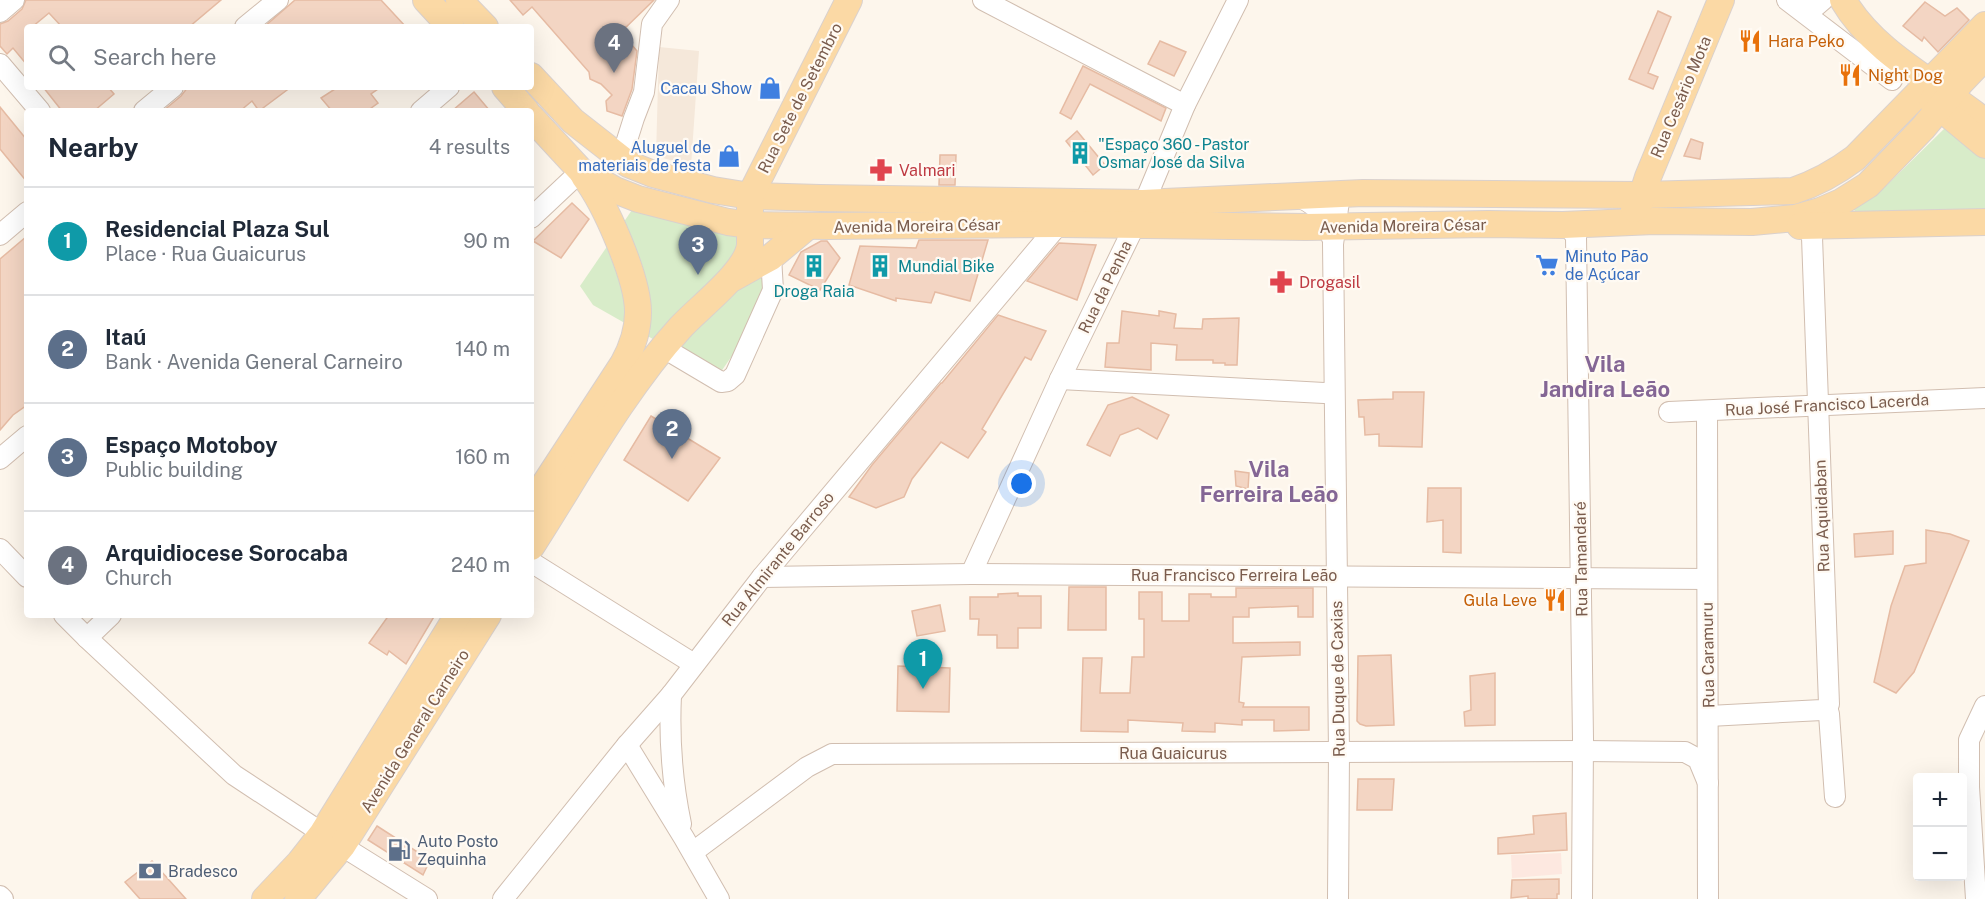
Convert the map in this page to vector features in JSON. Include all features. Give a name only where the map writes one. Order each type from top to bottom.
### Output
[{"type":"main road","points":[[426,0],[448,24]]},
{"type":"main road","points":[[459,0],[482,24]]},
{"type":"main road","name":"Rua Sete de Setembro","points":[[750,196],[849,0]]},
{"type":"main road","name":"Rua Cesário Mota","points":[[1642,195],[1721,0]]},
{"type":"main road","points":[[1843,0],[1863,28],[1928,82],[1930,99],[1945,101],[1985,122]]},
{"type":"main road","name":"Avenida Moreira César","points":[[581,171],[615,190],[638,199],[728,222],[750,225],[808,226],[1059,224],[1294,196],[1340,194],[1642,195],[1793,191],[1813,185],[1836,173],[1855,158],[1985,25]]},
{"type":"main road","points":[[1819,217],[1868,185],[1923,128],[1985,57]]},
{"type":"main road","points":[[534,79],[573,121],[621,159],[652,174],[713,190]]},
{"type":"main road","points":[[508,90],[523,108]]},
{"type":"main road","points":[[1945,101],[1985,145]]},
{"type":"main road","points":[[534,120],[591,185],[617,237],[645,310],[657,322],[671,323],[695,312]]},
{"type":"main road","points":[[617,237],[619,226],[638,199],[656,188],[713,190]]},
{"type":"main road","name":"Avenida Moreira César","points":[[713,190],[750,196],[1139,214],[1332,232],[1488,224],[1563,225],[1654,221],[1752,222],[1790,226],[1819,217],[1985,222]]},
{"type":"main road","points":[[1488,224],[1544,213],[1633,210],[1638,206],[1642,195]]},
{"type":"main road","points":[[534,542],[636,382],[662,347],[730,279],[749,251],[750,196]]},
{"type":"main road","points":[[730,279],[771,257],[808,226]]},
{"type":"main road","points":[[534,500],[623,364],[634,342],[638,314],[636,289]]},
{"type":"main road","name":"Avenida General Carneiro","points":[[298,899],[456,618]]},
{"type":"main road","name":"Avenida General Carneiro","points":[[265,899],[300,862],[332,840],[486,618]]},
{"type":"street","points":[[0,12],[14,0]]},
{"type":"street","points":[[249,24],[278,0]]},
{"type":"street","points":[[621,159],[644,93],[652,24],[670,0]]},
{"type":"street","points":[[983,0],[1185,105]]},
{"type":"street","name":"Rua da Penha","points":[[971,574],[1139,214],[1185,105],[1238,0]]},
{"type":"street","points":[[1787,0],[1892,81]]},
{"type":"street","points":[[1809,0],[1816,6],[1823,0]]},
{"type":"street","points":[[0,64],[37,108]]},
{"type":"street","points":[[148,108],[169,90]]},
{"type":"street","points":[[424,108],[446,90]]},
{"type":"street","points":[[534,215],[581,171]]},
{"type":"street","name":"Rua Duque de Caxias","points":[[1338,899],[1339,752],[1332,232],[1340,194]]},
{"type":"street","points":[[1294,196],[1318,208],[1332,232]]},
{"type":"street","points":[[0,235],[24,215]]},
{"type":"street","name":"Rua Aquidaban","points":[[1819,217],[1817,406],[1829,704],[1827,708],[1835,797]]},
{"type":"street","name":"Rua Almirante Barroso","points":[[503,899],[627,745],[671,695],[762,577],[1059,224]]},
{"type":"street","name":"Rua Tamandaré","points":[[1563,225],[1570,228],[1576,237],[1583,751],[1582,899]]},
{"type":"street","points":[[662,347],[721,382],[728,381],[735,375],[773,290],[771,257]]},
{"type":"street","points":[[1060,380],[1334,392]]},
{"type":"street","name":"Rua José Francisco Lacerda","points":[[1669,412],[1985,398]]},
{"type":"street","name":"Rua Caramuru","points":[[1707,411],[1708,899]]},
{"type":"street","points":[[0,459],[24,439]]},
{"type":"street","points":[[0,549],[24,574]]},
{"type":"street","points":[[534,564],[694,664]]},
{"type":"street","name":"Rua Francisco Ferreira Leão","points":[[762,577],[971,574],[1707,579]]},
{"type":"street","points":[[67,618],[234,775],[427,899]]},
{"type":"street","points":[[87,639],[108,618]]},
{"type":"street","points":[[671,695],[670,722],[676,800],[688,845]]},
{"type":"street","points":[[1976,899],[1977,787],[1969,740],[1985,706]]},
{"type":"street","points":[[1685,752],[1695,748],[1701,742],[1709,720],[1822,711],[1827,708]]},
{"type":"street","points":[[642,728],[655,735],[672,760]]},
{"type":"street","points":[[627,745],[719,899]]},
{"type":"street","points":[[1685,752],[1698,759],[1708,783]]},
{"type":"street","name":"Rua Guaicurus","points":[[688,845],[807,767],[832,754],[1685,752]]},
{"type":"shaded area","points":[[659,47],[699,51],[691,166],[656,156]]},
{"type":"shaded area","points":[[1561,853],[1562,874],[1512,878],[1511,855]]},
{"type":"green space","points":[[1945,128],[1950,129],[1985,158],[1985,216],[1856,215],[1853,206],[1887,185]]},
{"type":"green space","points":[[634,207],[743,235],[770,278],[736,350],[718,376],[593,305],[580,286]]},
{"type":"building","points":[[26,0],[221,0],[193,24],[59,24],[49,13],[36,24],[24,24],[24,61],[13,48],[7,54],[0,46],[0,24],[8,21],[22,9]]},
{"type":"building","points":[[295,0],[381,0],[403,24],[267,24]]},
{"type":"building","points":[[510,0],[654,0],[621,32],[637,51],[632,89],[622,116],[607,111],[606,101],[612,95],[601,84],[590,79],[589,72],[532,7],[523,15]]},
{"type":"building","points":[[1925,2],[1945,16],[1957,8],[1969,20],[1938,52],[1924,37],[1922,41],[1903,26]]},
{"type":"building","points":[[1658,11],[1671,17],[1648,73],[1658,77],[1653,89],[1629,79]]},
{"type":"building","points":[[1160,41],[1186,52],[1174,76],[1148,64]]},
{"type":"building","points":[[1083,66],[1166,108],[1161,121],[1090,84],[1071,119],[1060,113]]},
{"type":"building","points":[[45,90],[111,90],[114,94],[98,108],[60,108]]},
{"type":"building","points":[[186,90],[287,90],[263,108],[257,108],[252,101],[244,108],[167,108]]},
{"type":"building","points":[[333,90],[377,90],[371,94],[378,103],[371,108],[329,108],[321,98]]},
{"type":"building","points":[[474,92],[487,108],[455,108]]},
{"type":"building","points":[[0,107],[24,136],[24,178],[0,149]]},
{"type":"building","name":"\"Espaço 360 - Pastor Osmar José da Silva","points":[[1077,131],[1105,165],[1093,175],[1066,141]]},
{"type":"building","points":[[1691,139],[1703,143],[1700,159],[1684,156]]},
{"type":"building","points":[[940,155],[956,155],[955,185],[939,185]]},
{"type":"building","points":[[572,203],[589,219],[561,258],[534,240]]},
{"type":"building","points":[[24,239],[24,407],[13,415],[0,430],[0,259]]},
{"type":"building","points":[[919,240],[988,240],[970,301],[935,292],[931,303],[896,298],[896,301],[849,285],[860,246],[916,248]]},
{"type":"building","name":"Droga Raia","points":[[821,241],[827,241],[840,258],[820,290],[789,275],[801,252]]},
{"type":"building","points":[[1059,243],[1096,245],[1077,300],[1027,281]]},
{"type":"building","points":[[1122,311],[1159,316],[1159,311],[1176,314],[1174,328],[1202,329],[1203,319],[1239,318],[1237,365],[1213,363],[1213,360],[1176,360],[1177,345],[1151,343],[1151,370],[1105,367],[1107,343],[1119,343]]},
{"type":"building","points":[[998,315],[1046,331],[1031,360],[1025,357],[982,429],[986,432],[968,458],[941,442],[912,479],[904,497],[876,508],[849,497],[872,465]]},
{"type":"building","points":[[1393,392],[1424,392],[1422,447],[1379,446],[1379,434],[1365,435],[1364,417],[1359,417],[1358,400],[1393,399]]},
{"type":"building","points":[[1132,397],[1169,415],[1157,439],[1138,428],[1120,435],[1110,456],[1087,445],[1108,405]]},
{"type":"building","points":[[651,416],[720,458],[688,501],[624,460]]},
{"type":"building","points":[[1235,471],[1249,473],[1248,489],[1236,486]]},
{"type":"building","points":[[1428,488],[1461,488],[1461,553],[1443,552],[1443,520],[1427,522]]},
{"type":"building","points":[[1926,530],[1950,534],[1969,541],[1914,672],[1896,693],[1874,682],[1891,606],[1905,566],[1926,563]]},
{"type":"building","points":[[1893,531],[1893,554],[1855,557],[1854,534]]},
{"type":"building","points":[[1069,587],[1106,587],[1106,630],[1068,630]]},
{"type":"building","points":[[1236,588],[1313,588],[1313,617],[1298,617],[1298,606],[1249,608],[1249,617],[1233,617],[1233,643],[1300,642],[1300,655],[1242,657],[1239,702],[1244,703],[1243,707],[1309,707],[1309,730],[1274,731],[1274,720],[1242,720],[1242,725],[1215,723],[1215,732],[1182,731],[1183,723],[1128,720],[1128,732],[1081,731],[1083,658],[1102,658],[1100,693],[1130,693],[1132,657],[1144,657],[1144,619],[1139,619],[1139,592],[1162,592],[1162,621],[1189,621],[1189,594],[1236,597]]},
{"type":"building","points":[[1018,593],[1018,596],[1041,596],[1041,628],[1018,628],[1018,648],[997,648],[997,635],[978,635],[979,619],[970,619],[970,597],[998,597],[998,594]]},
{"type":"building","points":[[940,605],[945,631],[917,636],[912,611]]},
{"type":"building","points":[[387,618],[433,618],[406,664],[389,651],[387,655],[369,643]]},
{"type":"building","points":[[1391,655],[1394,725],[1366,726],[1360,724],[1357,721],[1358,656]]},
{"type":"building","points":[[898,666],[950,668],[949,712],[897,711]]},
{"type":"building","points":[[1495,673],[1495,725],[1465,726],[1464,712],[1471,710],[1470,676]]},
{"type":"building","points":[[1358,779],[1394,779],[1392,810],[1357,810]]},
{"type":"building","points":[[1566,813],[1567,850],[1498,854],[1498,838],[1534,834],[1533,816]]},
{"type":"building","name":"Auto Posto Zequinha","points":[[377,826],[430,860],[423,875],[368,840]]},
{"type":"building","name":"Bradesco","points":[[152,861],[186,899],[140,899],[125,882]]},
{"type":"building","points":[[1559,879],[1557,899],[1528,899],[1528,896],[1511,898],[1512,880]]},
{"type":"place","name":"Hara Peko","points":[[1750,41]]},
{"type":"place","name":"Arquidiocese Sorocaba","points":[[614,73]]},
{"type":"place","name":"Night Dog","points":[[1850,75]]},
{"type":"place","name":"Cacau Show","points":[[770,88]]},
{"type":"place","name":"\"Espaço 360 - Pastor Osmar José da Silva","points":[[1080,153]]},
{"type":"place","name":"Aluguel de materiais de festa","points":[[729,156]]},
{"type":"place","name":"Valmari","points":[[881,170]]},
{"type":"place","name":"Minuto Pão de Açúcar","points":[[1547,265]]},
{"type":"place","name":"Droga Raia","points":[[814,266]]},
{"type":"place","name":"Mundial Bike","points":[[880,266]]},
{"type":"place","name":"Espaço Motoboy","points":[[698,275]]},
{"type":"place","name":"Drogasil","points":[[1281,282]]},
{"type":"place","name":"Itaú","points":[[672,459]]},
{"type":"place","name":"Gula Leve","points":[[1555,600]]},
{"type":"place","name":"Residencial Plaza Sul","points":[[923,689]]},
{"type":"place","name":"Auto Posto Zequinha","points":[[399,850]]},
{"type":"place","name":"Bradesco","points":[[150,871]]},
{"type":"district","name":"Vila Jandira Leão","points":[[1605,376]]},
{"type":"district","name":"Vila Ferreira Leão","points":[[1269,482]]}]
